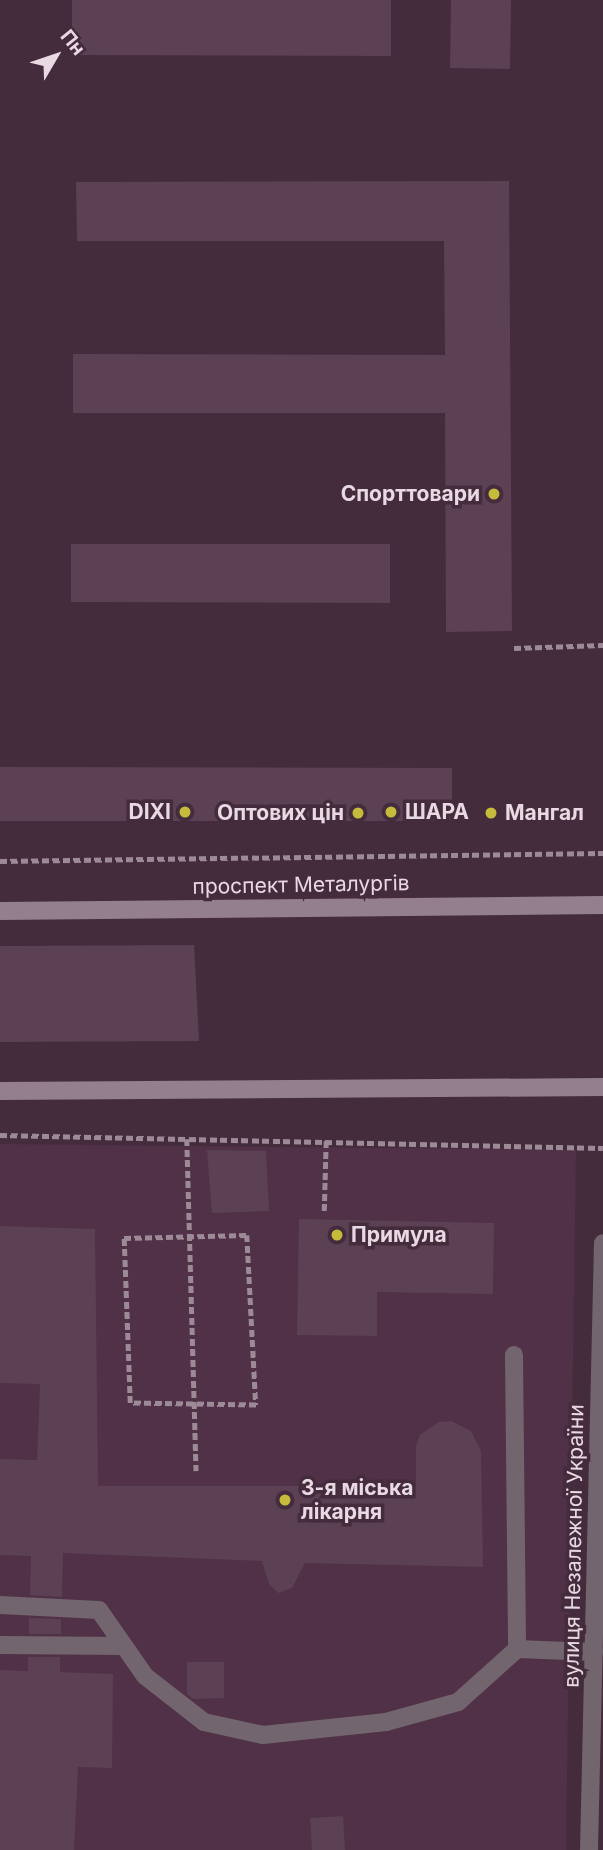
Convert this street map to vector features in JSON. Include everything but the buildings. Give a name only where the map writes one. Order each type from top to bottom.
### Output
[{"type":"main road","name":"проспект Металургів","points":[[0,911],[603,905]]},
{"type":"main road","points":[[0,1091],[603,1087]]},
{"type":"street","name":"вулиця Незалежної України","points":[[589,1850],[597,1664],[603,1243]]},
{"type":"street","points":[[0,1605],[99,1610],[145,1676],[204,1722],[263,1735],[386,1722],[458,1702],[517,1649],[513,1355]]},
{"type":"street","points":[[0,1645],[124,1646]]},
{"type":"street","points":[[517,1649],[597,1664]]},
{"type":"path","points":[[514,648],[603,645]]},
{"type":"path","points":[[0,861],[603,853]]},
{"type":"path","points":[[0,1135],[603,1148]]},
{"type":"path","points":[[187,1139],[196,1471]]},
{"type":"path","points":[[324,1210],[326,1140]]},
{"type":"path","points":[[247,1235],[256,1405],[194,1404],[130,1403],[124,1238],[247,1235]]},
{"type":"shaded area","name":"3-я міська лікарня","points":[[0,1144],[576,1150],[566,1850],[0,1850]]},
{"type":"place","name":"Спорттовари","points":[[494,494]]},
{"type":"place","name":"DIXI","points":[[185,812]]},
{"type":"place","name":"ШАРА","points":[[391,812]]},
{"type":"place","name":"Оптових цін","points":[[358,813]]},
{"type":"place","name":"Мангал","points":[[491,813]]},
{"type":"place","name":"Примула","points":[[337,1235]]},
{"type":"place","name":"3-я міська лікарня","points":[[285,1500]]}]
